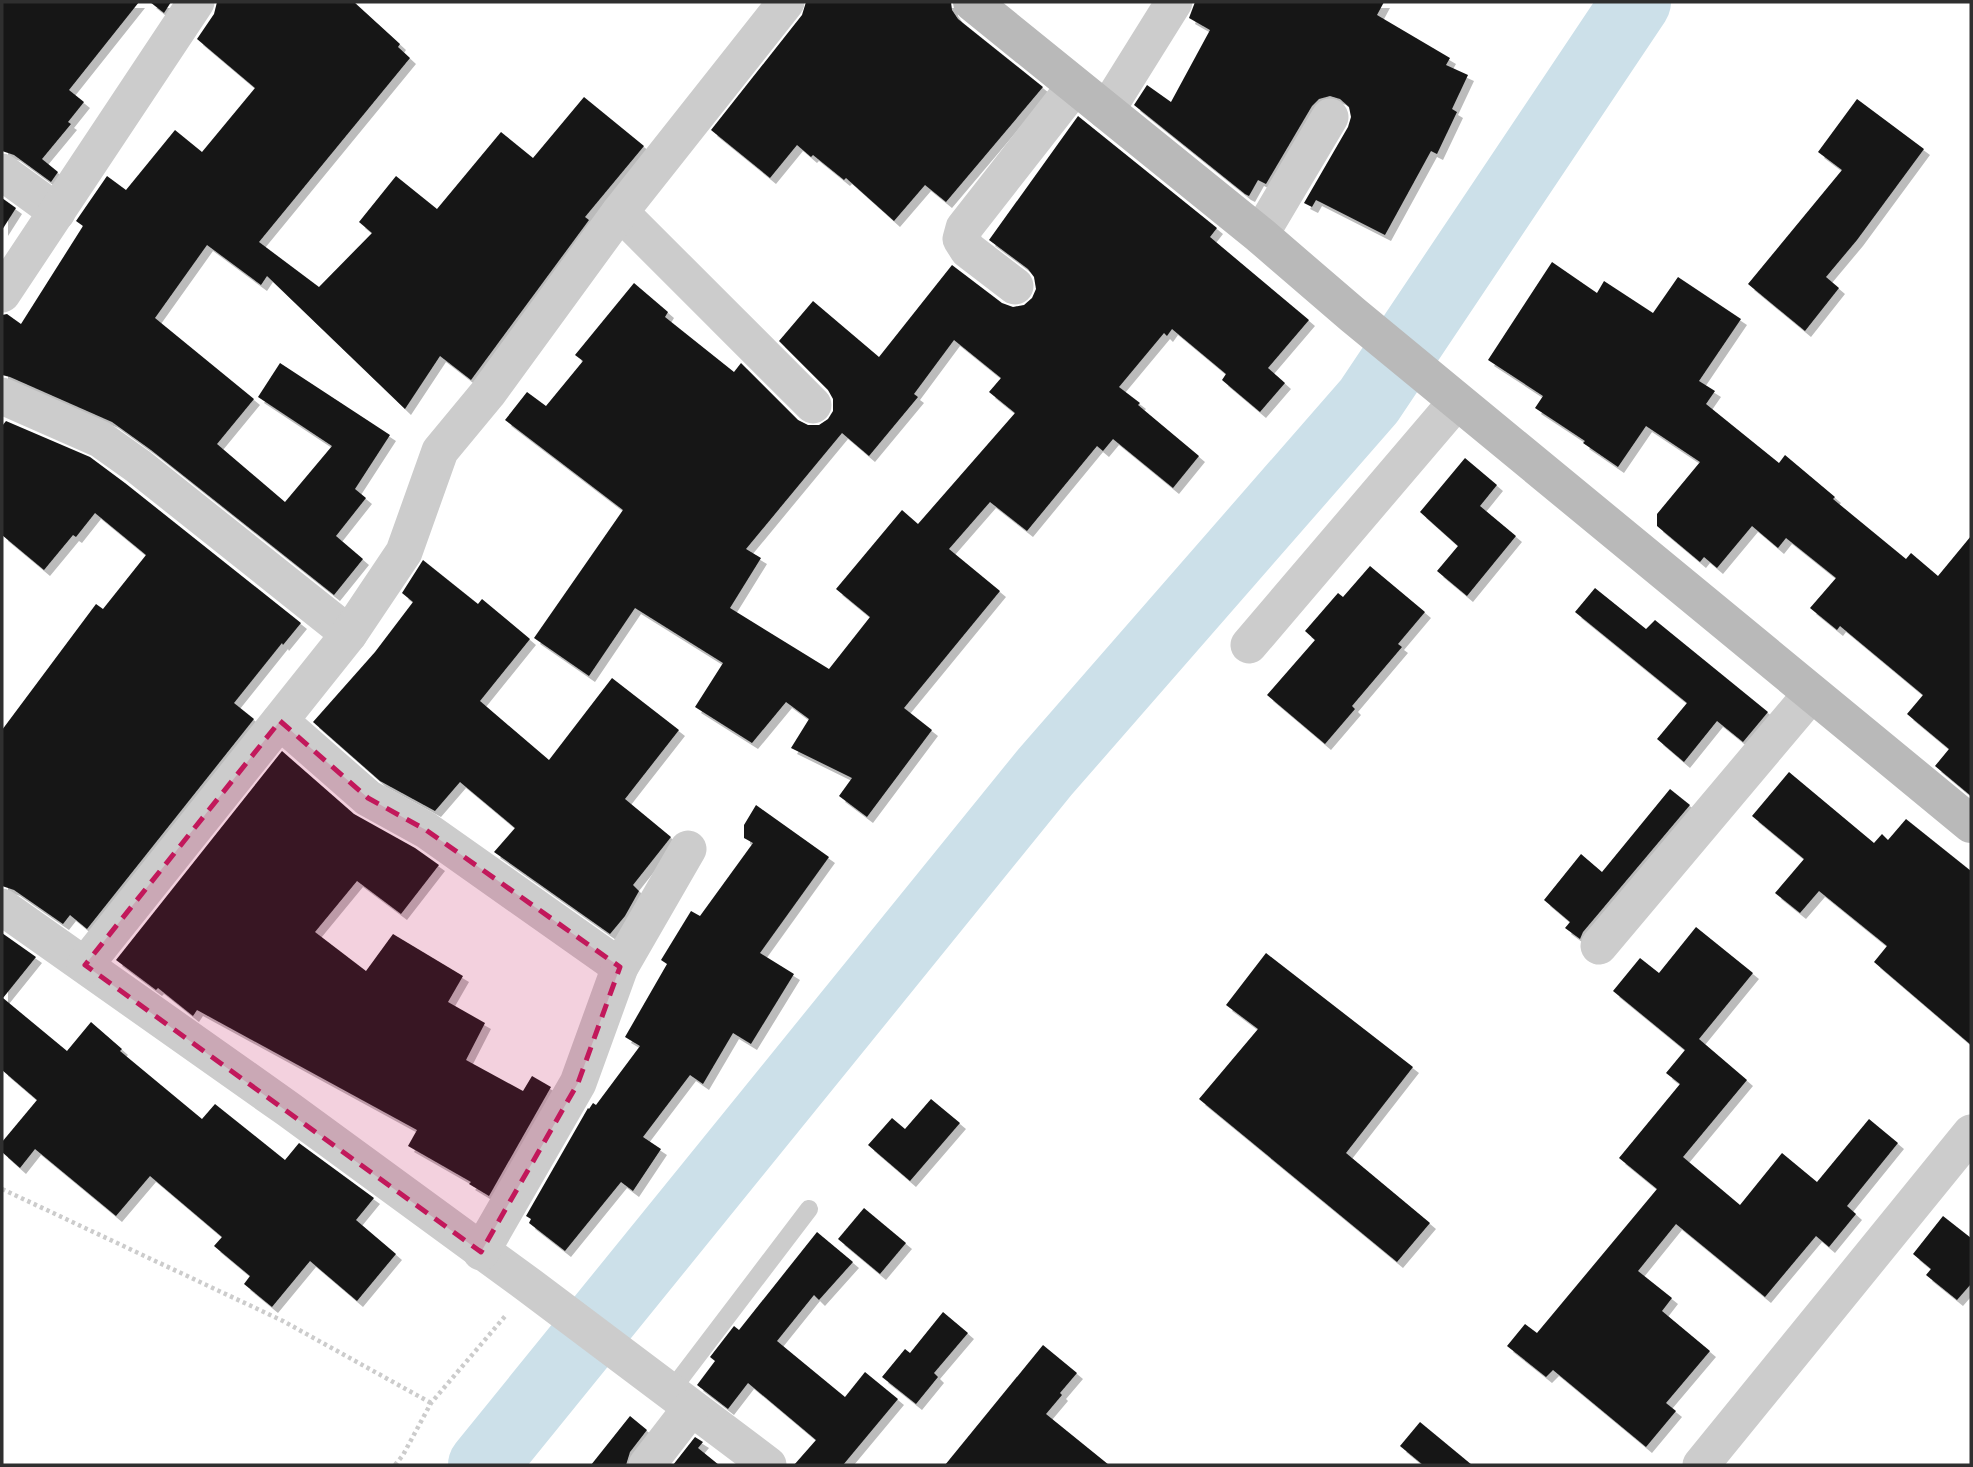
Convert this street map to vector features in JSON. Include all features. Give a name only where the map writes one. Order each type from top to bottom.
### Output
[{"type":"street","points":[[2,294],[196,2]]},
{"type":"street","points":[[85,965],[349,634],[404,552],[440,451],[488,393],[620,212],[786,2]]},
{"type":"street","points":[[972,2],[1260,234],[1353,315],[1971,824]]},
{"type":"street","points":[[1106,111],[1174,2]]},
{"type":"street","points":[[1015,286],[968,250],[961,239],[964,228],[1075,86]]},
{"type":"street","points":[[1260,234],[1330,117]]},
{"type":"street","points":[[2,172],[57,212]]},
{"type":"street","points":[[620,212],[813,405]]},
{"type":"street","points":[[1249,645],[1450,395]]},
{"type":"street","points":[[2,396],[100,439],[138,466],[349,634]]},
{"type":"street","points":[[1599,946],[1812,693]]},
{"type":"street","points":[[280,721],[368,798],[426,830],[620,967]]},
{"type":"street","points":[[481,1252],[578,1083],[620,967],[688,849]]},
{"type":"street","points":[[2,906],[288,1109],[768,1465]]},
{"type":"street","points":[[1701,1465],[1971,1133]]},
{"type":"street","points":[[647,1465],[669,1392]]},
{"type":"lane","points":[[669,1392],[809,1209]]},
{"type":"path","points":[[2,1189],[284,1321],[431,1403]]},
{"type":"path","points":[[395,1465],[431,1403],[539,1294]]},
{"type":"highlighted area","points":[[280,721],[368,798],[426,830],[620,967],[578,1083],[481,1252],[85,965]]},
{"type":"building","points":[[2,2],[139,2],[69,90],[84,102],[68,122],[71,124],[42,159],[58,172],[51,182],[14,155],[2,151]]},
{"type":"building","points":[[150,2],[171,2],[164,13]]},
{"type":"building","points":[[217,2],[354,2],[400,44],[398,47],[410,58],[259,242],[319,287],[372,233],[359,222],[396,176],[437,209],[501,132],[533,158],[584,97],[644,146],[585,217],[589,220],[471,380],[440,356],[405,409],[267,276],[261,285],[207,245],[155,318],[254,399],[217,444],[285,502],[332,446],[258,397],[280,363],[390,435],[355,489],[366,498],[336,536],[363,559],[334,595],[112,422],[2,375],[2,315],[7,314],[21,324],[83,226],[76,221],[107,176],[126,190],[175,130],[202,152],[255,88],[197,39],[214,14]]},
{"type":"building","points":[[806,2],[951,2],[952,10],[958,19],[1043,87],[946,202],[925,185],[894,221],[846,178],[844,180],[797,145],[770,178],[711,130],[802,15]]},
{"type":"building","points":[[1195,2],[1384,2],[1377,15],[1450,58],[1446,65],[1468,75],[1452,109],[1457,112],[1437,154],[1431,151],[1385,235],[1316,200],[1312,207],[1304,203],[1348,127],[1351,117],[1349,107],[1340,99],[1330,96],[1319,99],[1312,106],[1266,184],[1258,180],[1249,196],[1134,105],[1147,85],[1171,102],[1210,30],[1189,18]]},
{"type":"building","points":[[1857,99],[1924,149],[1857,240],[1826,277],[1839,288],[1805,331],[1748,284],[1842,170],[1818,152]]},
{"type":"building","points":[[1078,116],[1217,228],[1210,237],[1309,320],[1268,368],[1285,383],[1260,412],[1222,380],[1226,374],[1172,329],[1167,336],[1164,333],[1119,387],[1199,456],[1173,488],[1113,439],[1103,451],[1097,446],[1027,531],[990,502],[949,549],[1000,591],[904,708],[932,730],[867,817],[839,796],[852,778],[791,748],[809,719],[786,702],[752,743],[695,707],[723,663],[635,608],[589,676],[534,638],[623,510],[505,420],[527,392],[546,406],[583,361],[575,355],[634,283],[668,312],[665,317],[734,372],[741,363],[798,420],[808,425],[819,425],[828,419],[833,411],[833,399],[828,390],[779,341],[813,301],[879,357],[952,265],[1002,303],[1013,307],[1024,305],[1032,298],[1036,289],[1034,277],[1028,269],[989,240]],"holes":[[[954,340],[1001,378],[989,392],[1015,413],[918,524],[902,510],[836,589],[870,617],[829,669],[730,608],[761,558],[746,549],[842,433],[869,456],[918,397],[914,394]]]},
{"type":"building","points":[[2,198],[16,208],[2,230]]},
{"type":"building","points":[[1552,262],[1597,293],[1604,281],[1653,313],[1678,277],[1741,319],[1699,381],[1715,391],[1706,404],[1779,463],[1785,455],[1906,559],[1911,553],[1938,576],[1971,536],[1971,796],[1935,766],[1949,749],[1907,714],[1923,695],[1840,626],[1837,630],[1810,608],[1836,578],[1786,538],[1778,548],[1752,526],[1717,568],[1704,557],[1700,562],[1657,526],[1657,514],[1700,462],[1646,426],[1618,467],[1535,408],[1543,396],[1488,360]]},
{"type":"building","points":[[6,421],[90,457],[301,623],[234,703],[254,719],[87,929],[70,915],[63,924],[14,890],[2,886],[2,730],[96,604],[103,609],[146,555],[95,513],[44,570],[2,535],[2,426]]},
{"type":"building","points":[[1465,458],[1497,485],[1480,506],[1516,536],[1467,596],[1437,571],[1458,546],[1420,512]]},
{"type":"building","points":[[423,560],[478,604],[482,599],[530,639],[480,701],[549,760],[612,678],[679,730],[625,799],[671,837],[633,885],[639,891],[625,916],[610,934],[494,852],[515,828],[460,782],[435,811],[380,781],[313,722],[375,652],[413,602],[402,593]]},
{"type":"building","points":[[1370,566],[1425,612],[1398,644],[1402,647],[1352,706],[1355,709],[1325,744],[1267,695],[1315,640],[1305,631],[1338,593],[1343,597]]},
{"type":"building","points":[[1595,588],[1646,629],[1655,620],[1768,712],[1743,742],[1717,721],[1684,762],[1657,739],[1687,703],[1575,612]]},
{"type":"building","points":[[282,751],[354,814],[415,848],[439,865],[401,914],[357,881],[315,932],[366,971],[393,934],[463,976],[448,1002],[485,1023],[466,1060],[523,1091],[532,1076],[551,1087],[489,1196],[469,1184],[471,1182],[408,1146],[417,1130],[197,1010],[193,1016],[116,960]]},
{"type":"building","points":[[1789,772],[1874,843],[1882,834],[1888,840],[1906,819],[1971,871],[1971,1045],[1874,962],[1887,946],[1819,891],[1800,913],[1775,893],[1804,859],[1752,816]]},
{"type":"building","points":[[1670,789],[1690,805],[1583,932],[1580,939],[1565,928],[1570,922],[1544,900],[1581,854],[1602,872]]},
{"type":"building","points":[[756,805],[829,857],[760,953],[794,974],[751,1044],[733,1033],[703,1084],[690,1075],[643,1137],[661,1149],[633,1191],[621,1182],[565,1251],[529,1223],[531,1219],[526,1216],[588,1108],[593,1103],[596,1105],[640,1046],[625,1037],[667,964],[661,960],[691,911],[700,916],[753,843],[744,838],[744,825]]},
{"type":"building","points":[[1696,927],[1753,973],[1699,1039],[1747,1080],[1683,1157],[1740,1205],[1782,1153],[1817,1182],[1869,1119],[1898,1143],[1847,1206],[1856,1214],[1829,1247],[1816,1236],[1765,1297],[1676,1224],[1638,1271],[1672,1298],[1662,1311],[1710,1351],[1666,1403],[1676,1411],[1646,1447],[1553,1370],[1546,1377],[1507,1346],[1525,1324],[1537,1333],[1657,1189],[1619,1158],[1680,1084],[1666,1073],[1685,1050],[1613,991],[1640,958],[1659,973]]},
{"type":"building","points":[[2,933],[36,957],[3,998],[67,1051],[91,1022],[122,1049],[120,1051],[202,1119],[215,1104],[285,1160],[299,1143],[374,1198],[356,1220],[396,1254],[357,1301],[310,1261],[272,1307],[244,1284],[250,1276],[214,1246],[222,1237],[150,1176],[116,1216],[35,1149],[20,1168],[2,1152],[2,1142],[37,1100],[2,1070]]},
{"type":"building","points":[[1266,953],[1413,1067],[1346,1153],[1430,1223],[1397,1262],[1199,1099],[1258,1029],[1226,1005]]},
{"type":"building","points":[[931,1099],[960,1123],[910,1181],[868,1145],[892,1118],[905,1129]]},
{"type":"building","points":[[864,1208],[906,1243],[880,1274],[838,1239]]},
{"type":"building","points":[[1943,1216],[1971,1238],[1971,1284],[1957,1300],[1926,1275],[1931,1269],[1913,1254]]},
{"type":"building","points":[[817,1232],[853,1262],[819,1300],[814,1295],[777,1341],[845,1397],[865,1372],[898,1399],[843,1465],[794,1465],[816,1440],[748,1383],[728,1409],[697,1385],[715,1361],[710,1357],[734,1326],[739,1330]]},
{"type":"building","points":[[943,1312],[968,1333],[934,1373],[938,1377],[916,1404],[882,1377],[905,1349],[910,1353]]},
{"type":"building","points":[[1043,1345],[1077,1373],[1046,1414],[1109,1465],[945,1465]]},
{"type":"building","points":[[630,1416],[647,1430],[630,1452],[626,1465],[591,1465]]},
{"type":"building","points":[[1420,1422],[1472,1465],[1423,1465],[1400,1446]]},
{"type":"building","points":[[695,1437],[703,1442],[698,1448],[719,1465],[673,1465]]},
{"type":"waterway","points":[[483,1465],[1045,772],[1369,401],[1636,2]]}]
